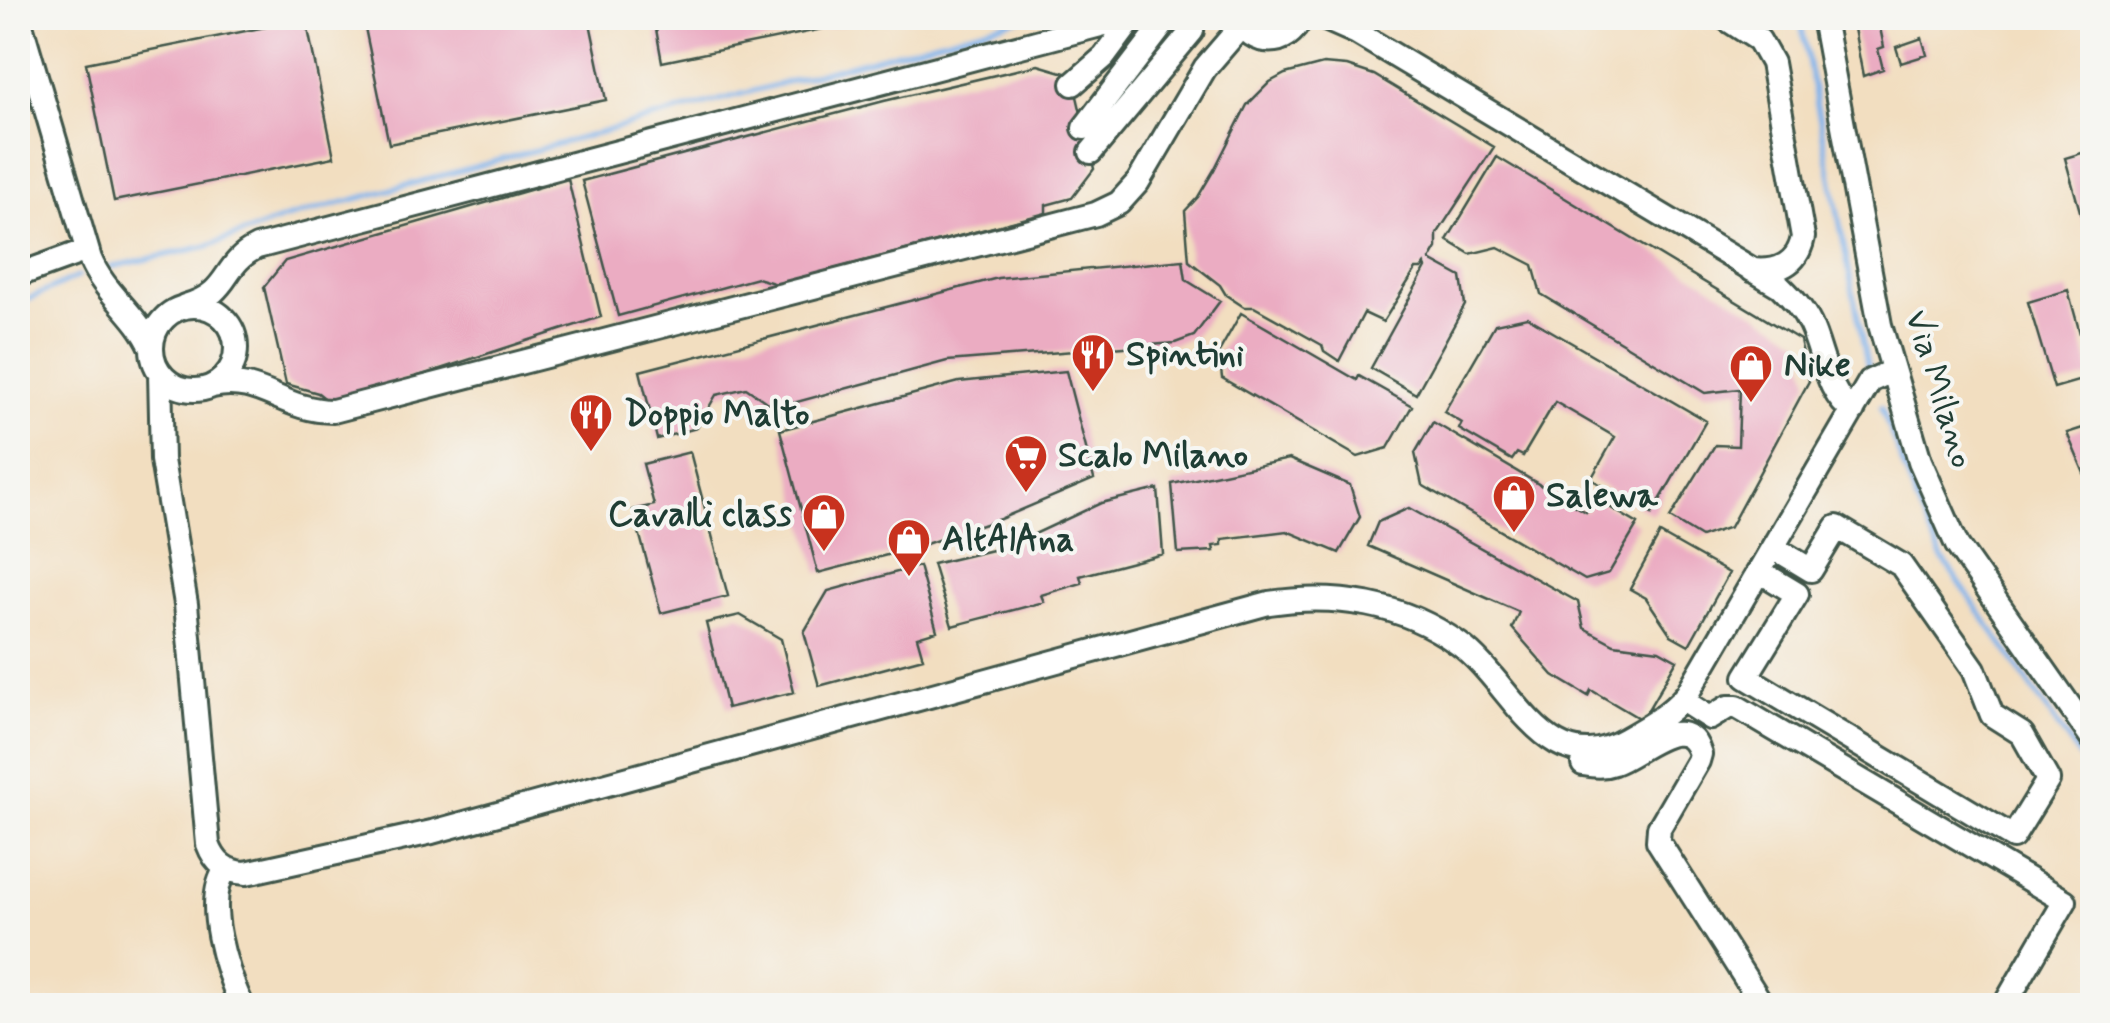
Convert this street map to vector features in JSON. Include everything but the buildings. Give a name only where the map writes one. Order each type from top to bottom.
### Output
[{"type":"street","points":[[19,18],[96,274],[142,328],[160,374],[160,442],[186,604],[208,844],[217,862],[226,869],[246,873],[432,832],[1269,603],[1294,599],[1346,600],[1430,625],[1480,660],[1537,729],[1584,764],[1602,766],[1620,761],[1668,734],[1680,734],[1695,743],[1700,754],[1698,761],[1659,828],[1658,840],[1763,1006]]},
{"type":"street","points":[[1073,84],[1104,56],[1130,18]]},
{"type":"street","points":[[151,346],[154,332],[178,308],[212,297],[238,259],[256,248],[1130,18]]},
{"type":"street","points":[[1084,128],[1168,18]]},
{"type":"street","points":[[1091,152],[1192,31],[1193,18]]},
{"type":"street","points":[[1238,18],[1242,27],[1259,40]]},
{"type":"street","points":[[160,374],[170,384],[205,388],[238,382],[317,411],[346,408],[1096,214],[1130,194],[1205,68],[1236,32],[1238,18]]},
{"type":"street","points":[[1323,18],[1361,26],[1780,286],[1810,323],[1839,399],[1853,411]]},
{"type":"street","points":[[1725,18],[1759,40],[1772,63],[1803,237],[1797,257],[1787,265],[1775,270],[1752,270]]},
{"type":"street","name":"Via Milano","points":[[1823,18],[1880,326],[1920,461],[1958,545],[2092,738]]},
{"type":"street","points":[[1220,52],[1234,43],[1280,40],[1305,21]]},
{"type":"street","points":[[18,274],[87,250]]},
{"type":"street","points":[[116,298],[141,310],[198,306],[223,316],[259,378],[284,402]]},
{"type":"street","points":[[160,442],[175,404],[224,378],[232,366],[236,340]]},
{"type":"street","points":[[1566,748],[1587,752],[1612,747],[1665,716],[1682,700],[1853,411],[1876,376],[1892,371]]},
{"type":"street","points":[[1773,547],[1811,570],[1838,528],[1901,565],[1974,669],[1992,715],[2022,734],[2048,780],[1998,862]]},
{"type":"street","points":[[1759,570],[1797,594],[1746,677],[2013,837]]},
{"type":"street","points":[[1682,700],[1710,718],[1728,707],[1737,707],[2066,901],[2004,1006]]},
{"type":"street","points":[[226,869],[219,881],[216,910],[230,974],[242,1006]]},
{"type":"waterway","points":[[111,267],[208,246],[286,218],[1022,18]]},
{"type":"waterway","points":[[1800,18],[1868,369]]},
{"type":"waterway","points":[[18,304],[79,276]]},
{"type":"waterway","points":[[1881,407],[1941,556],[2092,775]]},
{"type":"place","name":"Spintini","points":[[1093,393]]},
{"type":"place","name":"Nike","points":[[1751,404]]},
{"type":"place","name":"Doppio Malto","points":[[591,453]]},
{"type":"place","name":"Scalo Milano","points":[[1026,494]]},
{"type":"place","name":"Salewa","points":[[1514,534]]},
{"type":"place","name":"Cavalli class","points":[[824,553]]},
{"type":"place","name":"AltAlAna","points":[[909,578]]}]
